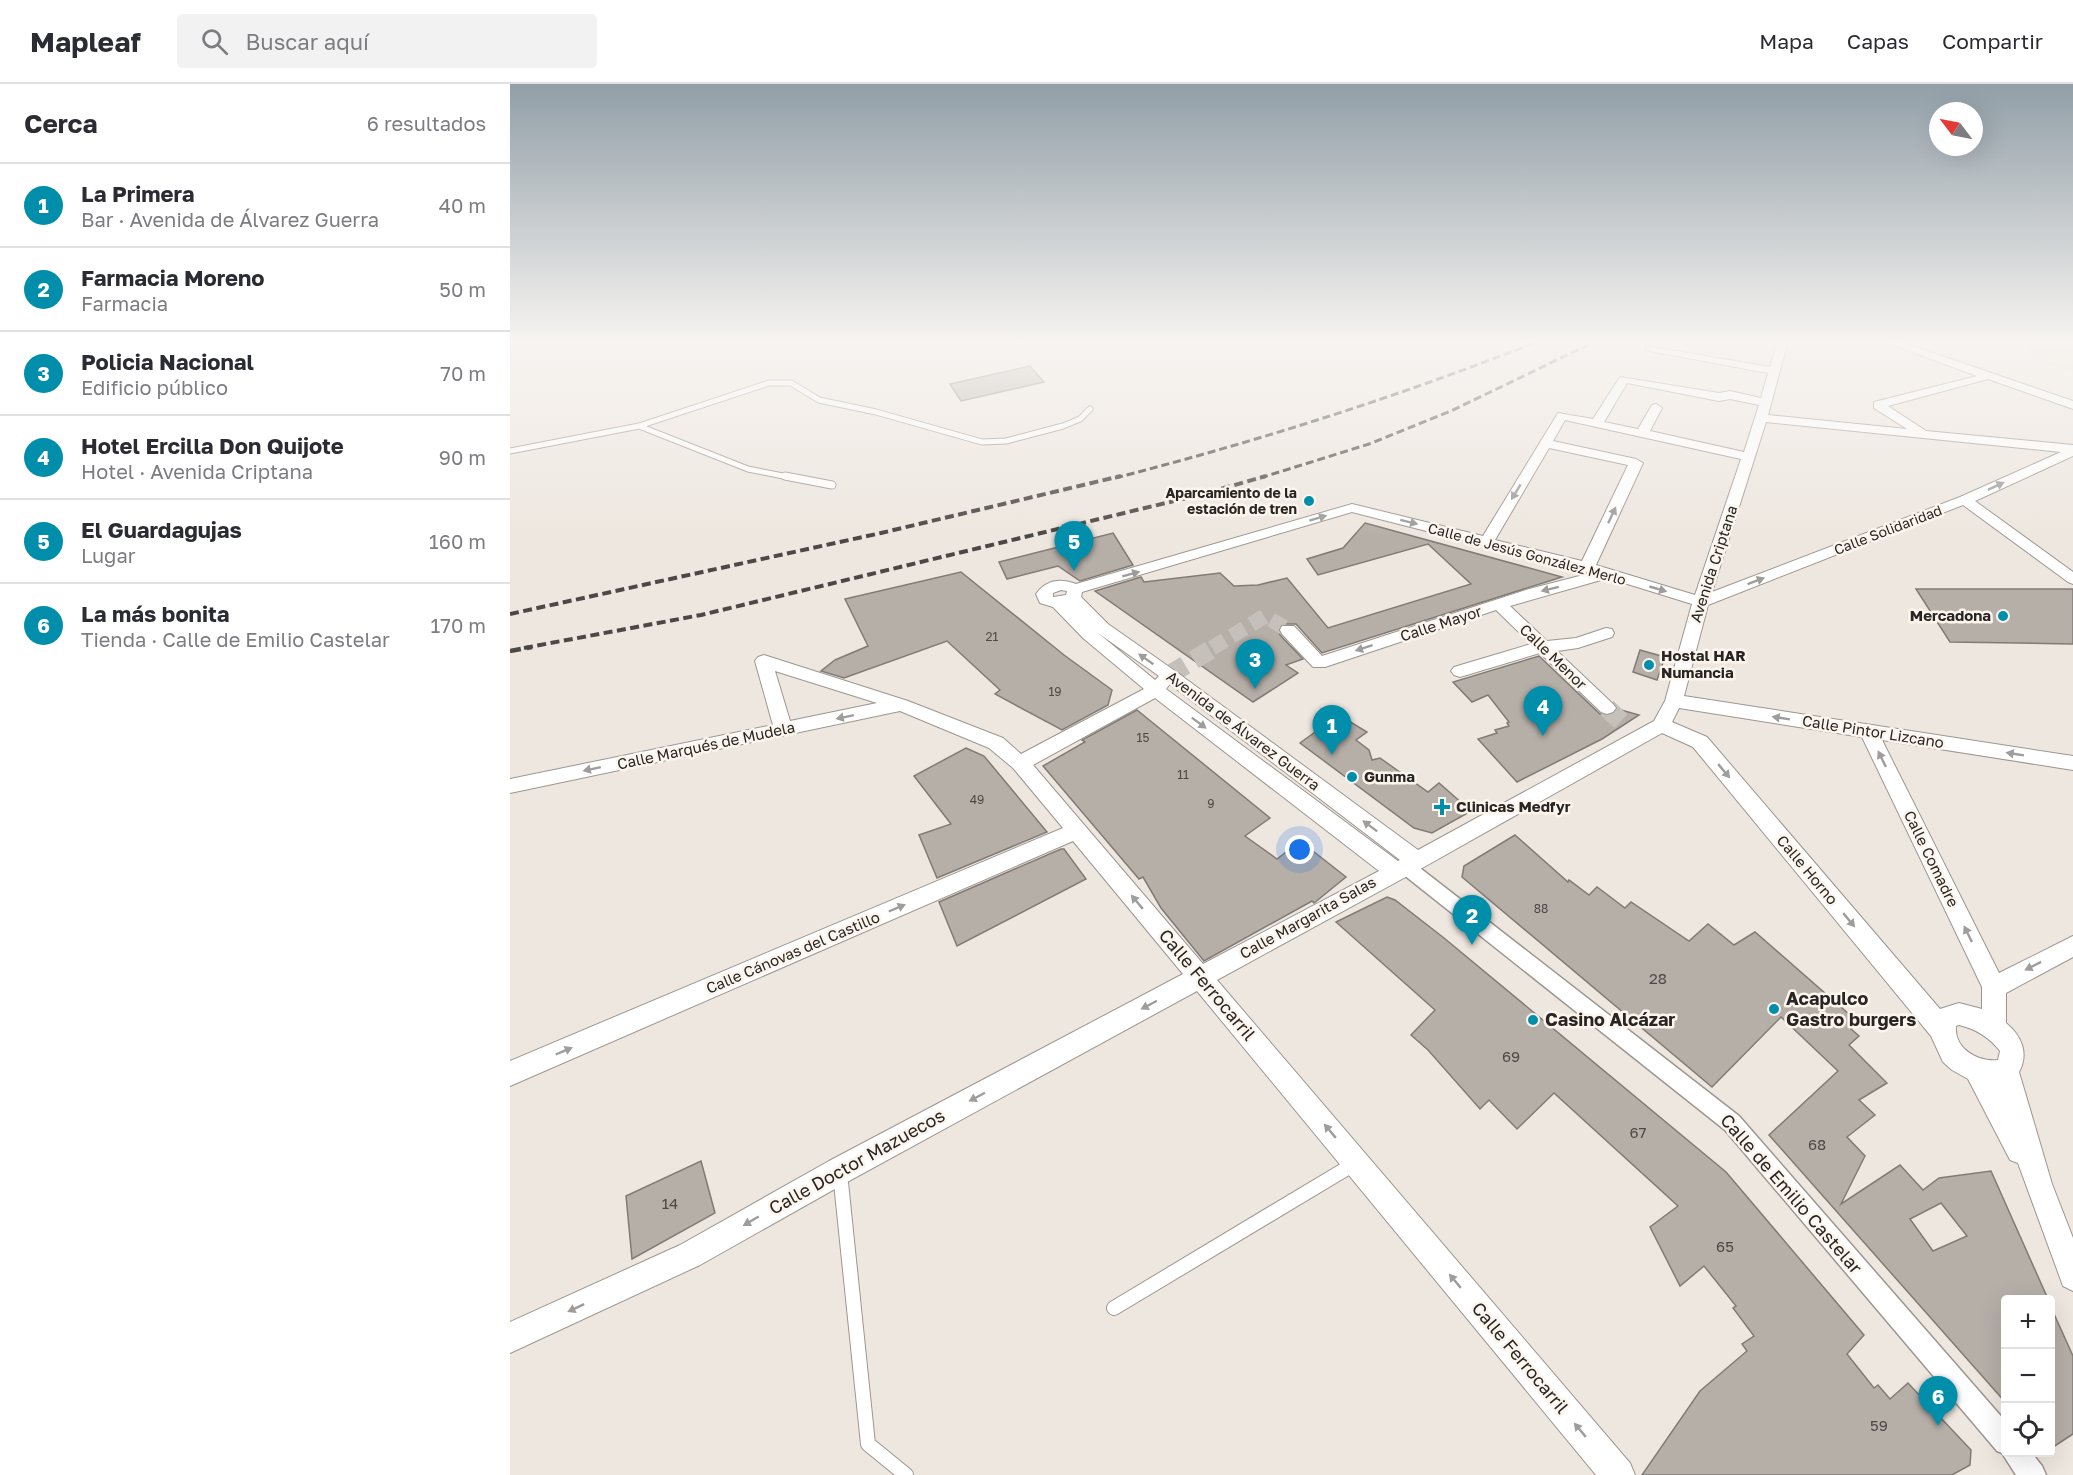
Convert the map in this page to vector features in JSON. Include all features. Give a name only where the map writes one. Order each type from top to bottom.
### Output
[{"type":"street","points":[[1597,423],[1607,406]]},
{"type":"street","points":[[1753,406],[1763,411],[1925,435],[2073,450]]},
{"type":"street","name":"Avenida Criptana","points":[[1661,725],[1674,701],[1701,602],[1764,406]]},
{"type":"street","points":[[1879,406],[1925,435]]},
{"type":"street","points":[[1643,432],[1656,408]]},
{"type":"street","points":[[1487,541],[1562,416],[1749,457]]},
{"type":"street","points":[[1545,443],[1636,462],[1587,567]]},
{"type":"street","name":"Calle Solidaridad","points":[[1701,602],[1965,500],[2073,450]]},
{"type":"street","points":[[2059,458],[2073,463]]},
{"type":"street","points":[[1965,500],[2073,579]]},
{"type":"street","name":"Calle de Jesús González Merlo","points":[[1069,597],[1352,508],[1587,567],[1701,602]]},
{"type":"street","points":[[2042,556],[2073,560]]},
{"type":"street","name":"Calle Mayor","points":[[1288,630],[1319,663],[1535,592],[1606,574]]},
{"type":"street","name":"Avenida de Álvarez Guerra","points":[[1069,597],[1102,628],[1169,675],[1405,866]]},
{"type":"street","name":"Avenida de Álvarez Guerra","points":[[1069,597],[1089,634],[1156,690],[1405,866]]},
{"type":"street","name":"Calle Menor","points":[[1500,605],[1607,708]]},
{"type":"street","points":[[1460,671],[1541,646],[1578,643],[1606,633]]},
{"type":"street","name":"Calle Ferrocarril","points":[[783,729],[764,661],[902,705],[996,743],[1020,763],[1618,1475]]},
{"type":"street","points":[[1020,763],[1156,690],[1169,675]]},
{"type":"street","name":"Calle Pintor Lizcano","points":[[1674,701],[2073,763]]},
{"type":"street","name":"Calle Marqués de Mudela","points":[[510,786],[902,705]]},
{"type":"street","points":[[1700,742],[1696,731],[1700,718],[1736,711]]},
{"type":"street","points":[[1405,866],[1631,731],[1661,725]]},
{"type":"street","name":"Calle Horno","points":[[1661,725],[1700,742],[1941,1029]]},
{"type":"street","name":"Calle Comadre","points":[[1869,732],[1994,987]]},
{"type":"street","name":"Calle Cánovas del Castillo","points":[[510,1074],[1076,831]]},
{"type":"street","name":"Calle Margarita Salas","points":[[1200,977],[1405,866]]},
{"type":"street","name":"Calle de Emilio Castelar","points":[[1405,866],[1732,1123],[2001,1436]]},
{"type":"street","points":[[1994,1027],[1994,987],[2073,946]]},
{"type":"street","name":"Calle Doctor Mazuecos","points":[[510,1338],[690,1255],[839,1171],[1200,977]]},
{"type":"street","points":[[1959,1014],[1976,1017],[1994,1027],[2004,1036],[2013,1057],[2006,1071],[1988,1074],[1977,1071],[1955,1057],[1942,1038],[1941,1029],[1944,1021],[1950,1016],[1959,1014]]},
{"type":"street","points":[[1977,1071],[2038,1184]]},
{"type":"street","points":[[2006,1071],[2038,1184],[2073,1276]]},
{"type":"street","points":[[2018,1457],[2033,1475]]},
{"type":"lane","points":[[510,451],[639,426],[704,406]]},
{"type":"lane","points":[[847,406],[982,442],[1006,441],[1064,426],[1080,419],[1090,409]]},
{"type":"lane","points":[[639,426],[748,469],[832,485]]},
{"type":"lane","points":[[1114,1308],[1356,1163]]},
{"type":"lane","points":[[839,1171],[868,1444],[906,1475]]},
{"type":"building","points":[[1365,523],[1562,577],[1322,653],[1296,624],[1282,624],[1278,629],[1280,635],[1303,659],[1286,665],[1298,673],[1253,702],[1095,591],[1141,577],[1144,582],[1220,573],[1234,586],[1258,585],[1287,578],[1328,628],[1471,584],[1428,544],[1318,575],[1307,559],[1343,548]]},
{"type":"building","points":[[1113,533],[1133,565],[1080,581],[1058,566],[1007,579],[999,562]]},
{"type":"building","points":[[961,572],[1064,655],[1112,690],[1108,705],[1062,730],[995,694],[1000,690],[947,641],[844,678],[821,671],[835,660],[868,646],[845,599]]},
{"type":"building","name":"Mercadona","points":[[1916,589],[2073,589],[2073,644],[1950,642]]},
{"type":"building","name":"Hostal HAR Numancia","points":[[1640,650],[1665,657],[1657,680],[1633,672]]},
{"type":"building","points":[[1539,656],[1600,714],[1608,716],[1614,714],[1618,709],[1639,715],[1602,739],[1517,782],[1478,739],[1497,733],[1495,730],[1509,726],[1507,723],[1509,722],[1488,695],[1472,702],[1453,682]]},
{"type":"building","points":[[1137,710],[1270,818],[1245,836],[1277,859],[1300,841],[1346,877],[1314,903],[1312,901],[1204,961],[1161,908],[1143,877],[1139,879],[1043,766],[1085,742],[1082,740]]},
{"type":"building","points":[[1339,715],[1367,732],[1356,740],[1369,750],[1372,760],[1380,758],[1428,792],[1439,783],[1471,811],[1432,833],[1414,828],[1300,743]]},
{"type":"building","points":[[966,748],[984,756],[1047,832],[937,878],[919,835],[951,824],[914,776]]},
{"type":"building","points":[[1515,835],[1568,882],[1569,880],[1589,895],[1597,887],[1625,908],[1631,902],[1689,941],[1708,924],[1734,945],[1755,932],[1858,1022],[1851,1029],[1859,1036],[1849,1045],[1887,1083],[1859,1100],[1875,1115],[1847,1137],[1865,1156],[1841,1204],[1900,1165],[1923,1190],[1939,1178],[1991,1171],[2046,1295],[2001,1295],[2001,1397],[1769,1135],[1838,1071],[1781,1017],[1712,1087],[1462,877],[1464,866]],"holes":[[[1941,1203],[1967,1236],[1933,1251],[1910,1219]]]},
{"type":"building","points":[[1064,849],[1086,879],[957,946],[939,902]]},
{"type":"building","points":[[1387,897],[1395,900],[1444,938],[1726,1172],[1864,1335],[1847,1354],[1874,1388],[1878,1385],[1890,1399],[1908,1383],[1971,1450],[1970,1465],[1952,1475],[1642,1475],[1700,1391],[1747,1351],[1742,1344],[1754,1336],[1733,1308],[1736,1306],[1704,1266],[1680,1286],[1650,1227],[1678,1206],[1554,1093],[1517,1129],[1489,1100],[1480,1109],[1428,1050],[1411,1035],[1435,1010],[1336,922]]},
{"type":"building","points":[[701,1161],[715,1213],[632,1259],[626,1196]]},
{"type":"building","points":[[2055,1316],[2073,1356],[2073,1434],[2055,1446]]},
{"type":"tunnel","points":[[1212,648],[1265,616],[1288,630]]},
{"type":"tunnel","points":[[1169,675],[1215,647]]},
{"type":"tunnel","points":[[1607,708],[1625,725]]},
{"type":"railway","points":[[1115,478],[1222,449],[1358,406]]},
{"type":"railway","points":[[1260,478],[1369,444],[1462,406]]},
{"type":"railway","points":[[510,614],[881,533],[1121,476]]},
{"type":"railway","points":[[524,648],[701,615],[1203,494],[1266,476]]},
{"type":"railway","points":[[510,651],[532,647]]},
{"type":"place","name":"Aparcamiento de la estación de tren","points":[[1309,501]]},
{"type":"place","name":"El Guardagujas","points":[[1074,571]]},
{"type":"place","name":"Mercadona","points":[[2003,616]]},
{"type":"place","name":"Hostal HAR Numancia","points":[[1649,665]]},
{"type":"place","name":"Policia Nacional","points":[[1255,689]]},
{"type":"place","name":"Hotel Ercilla Don Quijote","points":[[1543,736]]},
{"type":"place","name":"La Primera","points":[[1332,755]]},
{"type":"place","name":"Gunma","points":[[1352,777]]},
{"type":"place","name":"Clinicas Medfyr","points":[[1442,807]]},
{"type":"place","name":"Farmacia Moreno","points":[[1472,945]]},
{"type":"place","name":"Acapulco Gastro burgers","points":[[1774,1009]]},
{"type":"place","name":"Casino Alcázar","points":[[1533,1020]]},
{"type":"place","name":"La más bonita","points":[[1938,1426]]}]
